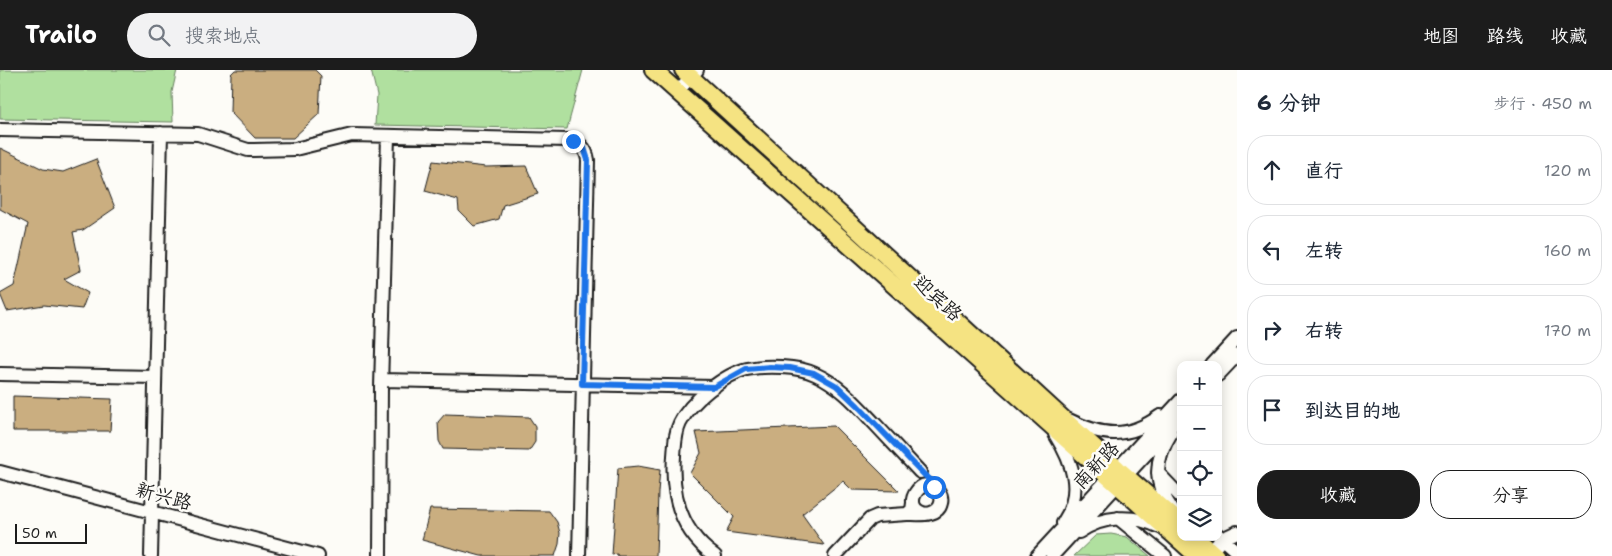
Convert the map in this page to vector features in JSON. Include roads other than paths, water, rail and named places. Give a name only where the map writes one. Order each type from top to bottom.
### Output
[{"type":"main road","name":"迎宾路","points":[[653,70],[1118,477],[1177,526]]},
{"type":"main road","name":"迎宾路","points":[[690,72],[1055,420]]},
{"type":"main road","name":"迎宾路","points":[[1200,541],[1212,549]]},
{"type":"main road","points":[[1201,541],[1212,549]]},
{"type":"street","points":[[677,92],[690,72]]},
{"type":"street","points":[[0,130],[198,134],[248,150],[295,149],[352,136],[567,140],[579,144],[584,148],[588,160],[579,556]]},
{"type":"street","points":[[151,556],[162,133]]},
{"type":"street","points":[[380,556],[388,136]]},
{"type":"street","points":[[1216,361],[1237,338]]},
{"type":"street","points":[[1222,371],[1237,355]]},
{"type":"street","points":[[715,556],[699,543],[685,522],[678,505],[674,488],[673,470],[675,437],[680,423],[687,412],[714,387],[746,369],[770,367],[814,373],[837,386],[938,489],[942,497],[941,505],[935,512],[927,514],[910,508],[870,519],[834,556]]},
{"type":"street","points":[[0,374],[155,378]]},
{"type":"street","points":[[382,380],[714,387]]},
{"type":"street","points":[[1055,420],[1096,432],[1115,434],[1131,432],[1177,411]]},
{"type":"street","name":"南新路","points":[[1047,554],[1177,413]]},
{"type":"street","points":[[1177,417],[1161,454],[1158,473],[1164,499],[1177,526]]},
{"type":"street","points":[[1047,554],[1071,506],[1074,494],[1072,465],[1055,420]]},
{"type":"street","name":"新兴路","points":[[0,472],[318,556]]},
{"type":"street","points":[[910,508],[914,494],[919,488],[921,481],[920,472]]},
{"type":"street","points":[[1158,473],[1180,496]]},
{"type":"street","points":[[919,488],[930,485],[938,489]]},
{"type":"street","points":[[1118,518],[1165,556]]},
{"type":"street","points":[[1047,554],[1090,525],[1102,520],[1131,518],[1177,526]]},
{"type":"street","points":[[1212,549],[1237,532]]},
{"type":"street","points":[[1212,549],[1237,552]]}]
